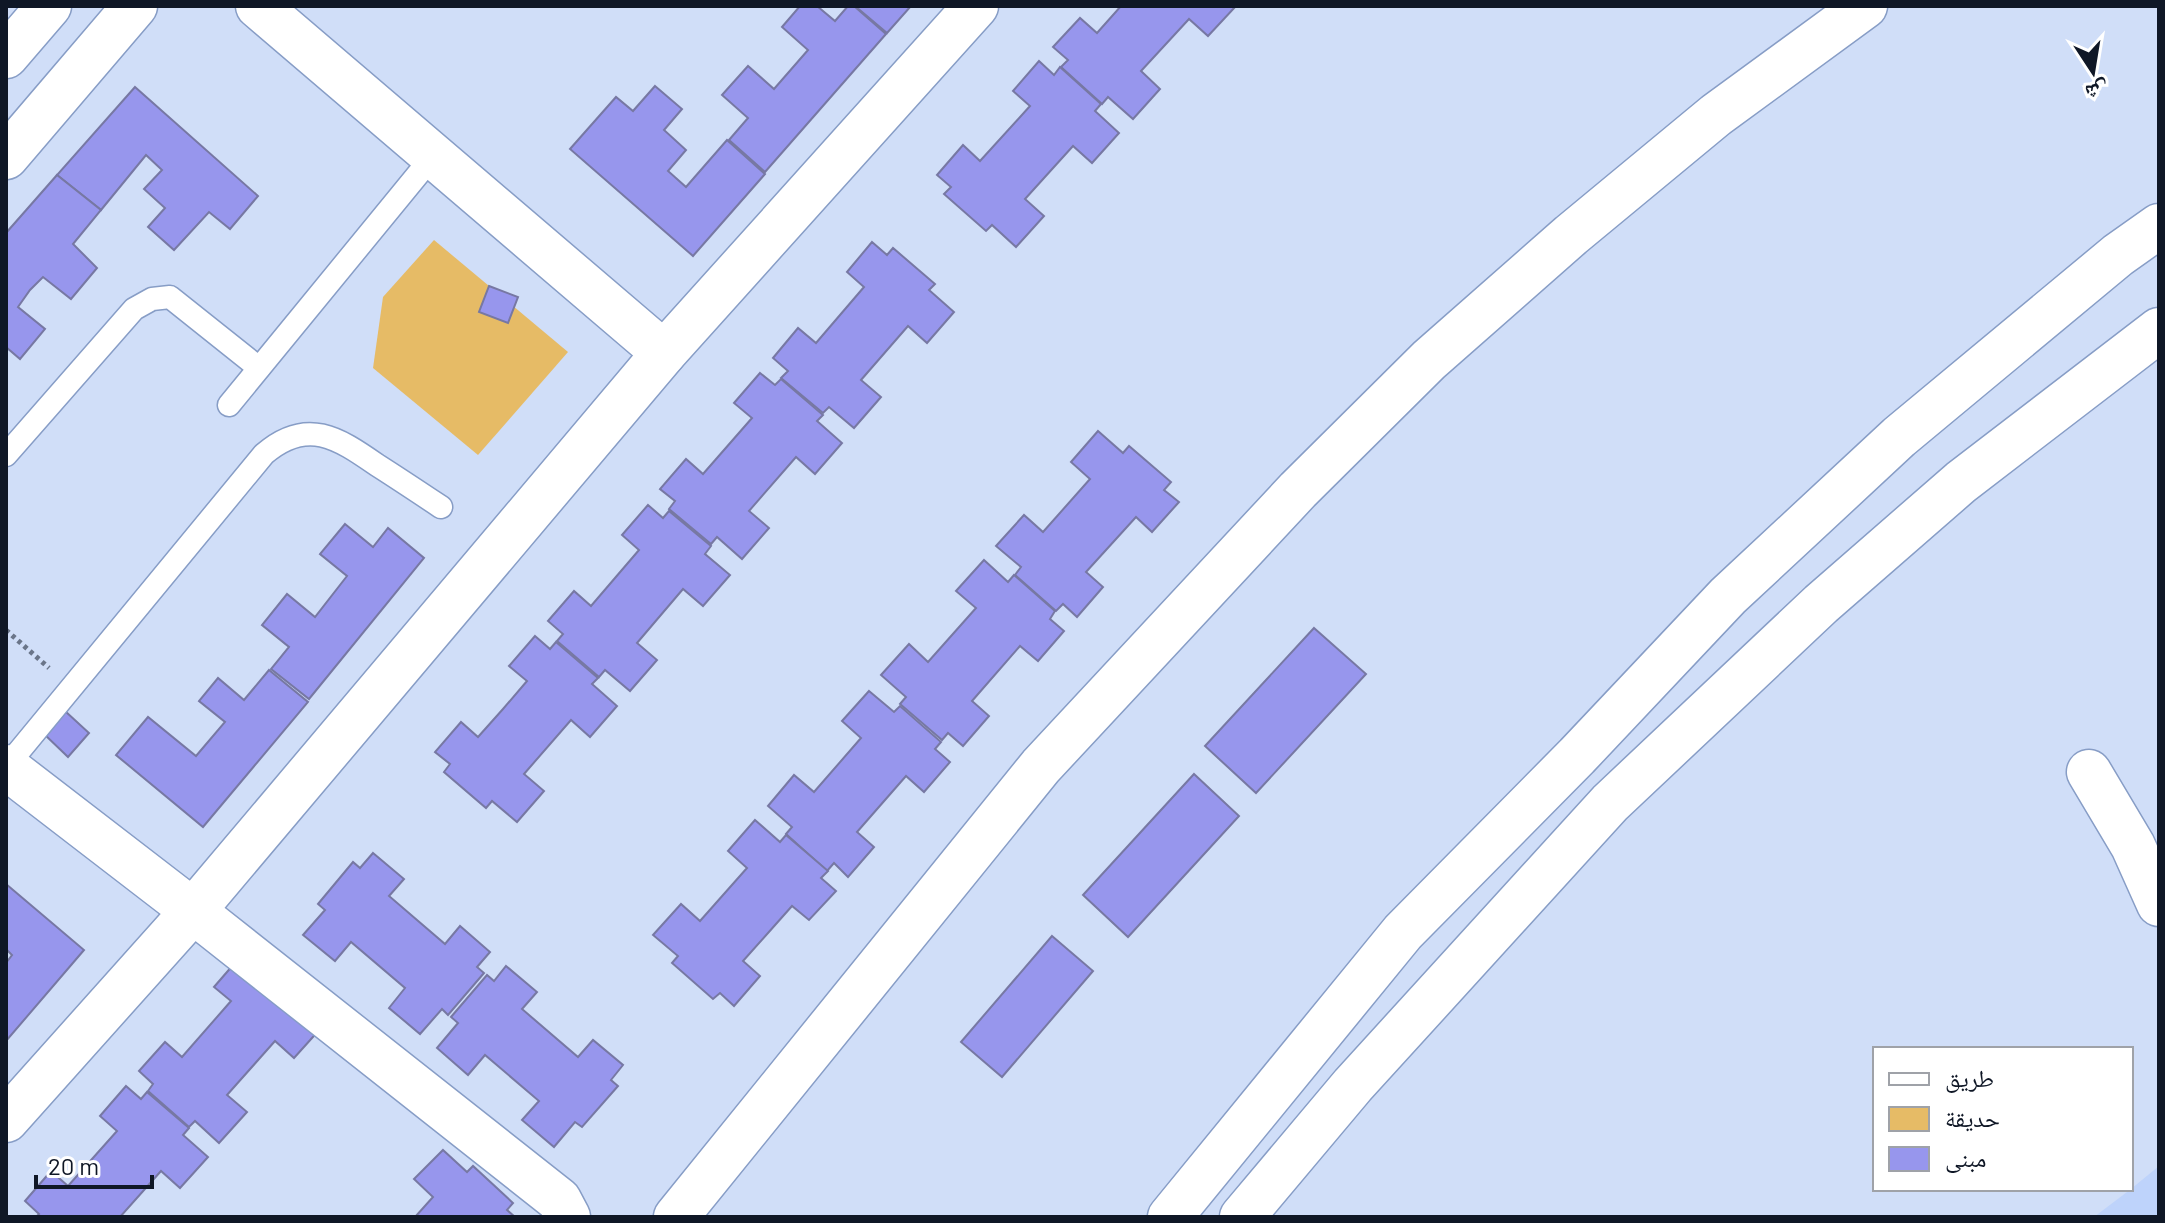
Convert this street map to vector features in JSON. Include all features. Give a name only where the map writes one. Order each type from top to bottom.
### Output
[{"type":"street","points":[[6,157],[135,6]]},
{"type":"street","points":[[258,6],[664,353]]},
{"type":"street","points":[[6,1120],[193,911],[664,353],[976,6]]},
{"type":"street","points":[[676,1217],[1041,766],[1298,490],[1429,360],[1571,235],[1716,115],[1865,6]]},
{"type":"street","points":[[6,56],[34,11]]},
{"type":"street","points":[[1170,1217],[1403,932],[1577,756],[1728,596],[1899,437],[2118,255],[2159,226]]},
{"type":"street","points":[[1242,1217],[1353,1085],[1610,803],[1821,604],[1961,482],[2159,330]]},
{"type":"street","points":[[6,767],[559,1200],[568,1217]]},
{"type":"street","points":[[2089,772],[2133,846],[2159,904]]},
{"type":"lane","points":[[229,405],[433,156]]},
{"type":"lane","points":[[6,455],[134,309],[152,299],[170,297],[259,368]]},
{"type":"lane","points":[[6,767],[264,454],[274,446],[299,435],[313,434],[339,440],[441,507]]},
{"type":"path","points":[[6,630],[54,672]]},
{"type":"shaded area","points":[[2159,1166],[2159,1217],[2094,1217],[2128,1191],[2133,1191],[2133,1187]]},
{"type":"green space","points":[[434,240],[568,352],[478,455],[373,368],[383,297]]},
{"type":"building","points":[[800,6],[817,6],[835,21],[848,6],[854,6],[886,34],[765,172],[729,140],[748,118],[722,95],[748,66],[774,89],[808,50],[782,27]]},
{"type":"building","points":[[855,6],[911,6],[887,33]]},
{"type":"building","points":[[1121,6],[1236,6],[1208,36],[1189,19],[1141,71],[1160,89],[1133,119],[1108,97],[1102,104],[1061,67],[1068,60],[1053,47],[1080,18],[1097,33]]},
{"type":"building","points":[[1039,61],[1054,75],[1060,67],[1101,104],[1095,111],[1119,133],[1092,163],[1073,146],[1025,199],[1044,216],[1016,247],[992,225],[986,231],[944,194],[951,187],[937,175],[963,145],[980,161],[1030,106],[1013,91]]},
{"type":"building","points":[[655,86],[682,109],[664,130],[686,150],[668,171],[686,187],[727,140],[765,174],[693,256],[570,149],[616,97],[633,111]]},
{"type":"building","points":[[135,87],[258,196],[230,229],[209,212],[174,250],[148,227],[165,208],[144,189],[162,170],[146,155],[101,210],[57,175]]},
{"type":"building","points":[[57,175],[101,210],[73,244],[97,268],[71,299],[43,277],[30,290],[18,307],[45,329],[20,359],[6,347],[6,233]]},
{"type":"building","points":[[872,242],[887,255],[893,248],[935,284],[929,290],[954,312],[927,343],[908,326],[861,380],[881,397],[854,428],[829,407],[823,413],[781,378],[788,371],[773,358],[798,328],[816,343],[864,287],[847,272]]},
{"type":"building","points":[[489,286],[518,297],[508,323],[479,312]]},
{"type":"building","points":[[760,373],[775,385],[781,379],[823,415],[817,421],[842,443],[815,474],[796,457],[749,511],[769,528],[742,559],[717,537],[711,544],[669,509],[675,501],[660,489],[686,459],[703,474],[752,418],[734,403]]},
{"type":"building","points":[[1098,431],[1123,453],[1129,446],[1171,482],[1164,490],[1179,502],[1152,532],[1136,517],[1086,572],[1103,587],[1077,617],[1063,604],[1056,611],[1015,575],[1021,567],[996,546],[1024,515],[1043,532],[1090,479],[1071,462]]},
{"type":"building","points":[[648,505],[663,518],[669,511],[711,546],[705,554],[730,575],[703,606],[683,589],[637,643],[657,660],[630,691],[605,670],[599,677],[557,641],[563,634],[548,621],[574,591],[591,606],[639,550],[622,535]]},
{"type":"building","points":[[345,524],[373,547],[388,528],[424,558],[309,699],[271,669],[289,647],[262,625],[287,594],[315,617],[347,576],[320,554]]},
{"type":"building","points":[[984,560],[1008,582],[1014,575],[1055,611],[1050,619],[1064,631],[1038,661],[1020,646],[972,701],[989,716],[963,746],[948,733],[942,740],[900,704],[906,697],[881,675],[909,644],[928,662],[976,608],[956,591]]},
{"type":"building","points":[[1314,628],[1366,674],[1256,793],[1205,746]]},
{"type":"building","points":[[535,636],[550,649],[556,642],[598,678],[592,684],[617,706],[590,737],[571,720],[524,774],[544,791],[517,822],[492,801],[486,808],[444,772],[450,764],[435,752],[461,722],[478,737],[503,709],[527,681],[509,666]]},
{"type":"building","points":[[269,670],[308,702],[203,827],[116,755],[148,717],[196,756],[225,722],[199,701],[218,678],[244,700]]},
{"type":"building","points":[[869,691],[894,712],[900,706],[941,742],[935,749],[950,762],[924,792],[906,776],[857,832],[874,847],[848,877],[834,863],[827,871],[786,834],[792,827],[768,806],[794,775],[814,792],[861,738],[842,721]]},
{"type":"building","points":[[65,711],[89,733],[68,757],[44,734]]},
{"type":"building","points":[[1194,774],[1239,816],[1128,937],[1083,895]]},
{"type":"building","points":[[755,820],[780,842],[786,835],[828,871],[821,878],[836,891],[809,920],[792,906],[743,961],[760,976],[734,1006],[720,993],[713,999],[672,963],[678,956],[653,935],[681,904],[700,921],[747,868],[728,851]]},
{"type":"building","points":[[373,853],[404,879],[389,896],[445,944],[460,926],[490,952],[477,967],[484,973],[448,1015],[442,1009],[420,1034],[389,1008],[405,988],[351,942],[335,961],[303,935],[325,910],[318,904],[353,862],[360,868]]},
{"type":"building","points":[[6,884],[84,950],[6,1041],[6,963],[12,955],[6,949]]},
{"type":"building","points":[[1052,936],[1093,971],[1002,1077],[961,1042]]},
{"type":"building","points":[[240,957],[321,1028],[294,1058],[275,1041],[227,1095],[247,1112],[219,1143],[195,1121],[189,1127],[148,1091],[153,1084],[139,1071],[165,1042],[182,1057],[231,1001],[214,987]]},
{"type":"building","points":[[506,966],[537,992],[522,1009],[578,1057],[593,1040],[623,1065],[611,1080],[618,1086],[582,1127],[575,1122],[554,1147],[522,1120],[539,1101],[485,1055],[468,1075],[437,1048],[458,1023],[451,1017],[487,975],[494,981]]},
{"type":"building","points":[[126,1086],[141,1099],[147,1092],[189,1128],[183,1135],[208,1157],[180,1188],[161,1171],[120,1217],[36,1217],[39,1214],[25,1201],[51,1171],[68,1186],[117,1131],[100,1116]]},
{"type":"building","points":[[443,1150],[467,1172],[473,1166],[513,1203],[507,1210],[515,1217],[415,1217],[433,1197],[414,1179]]}]
